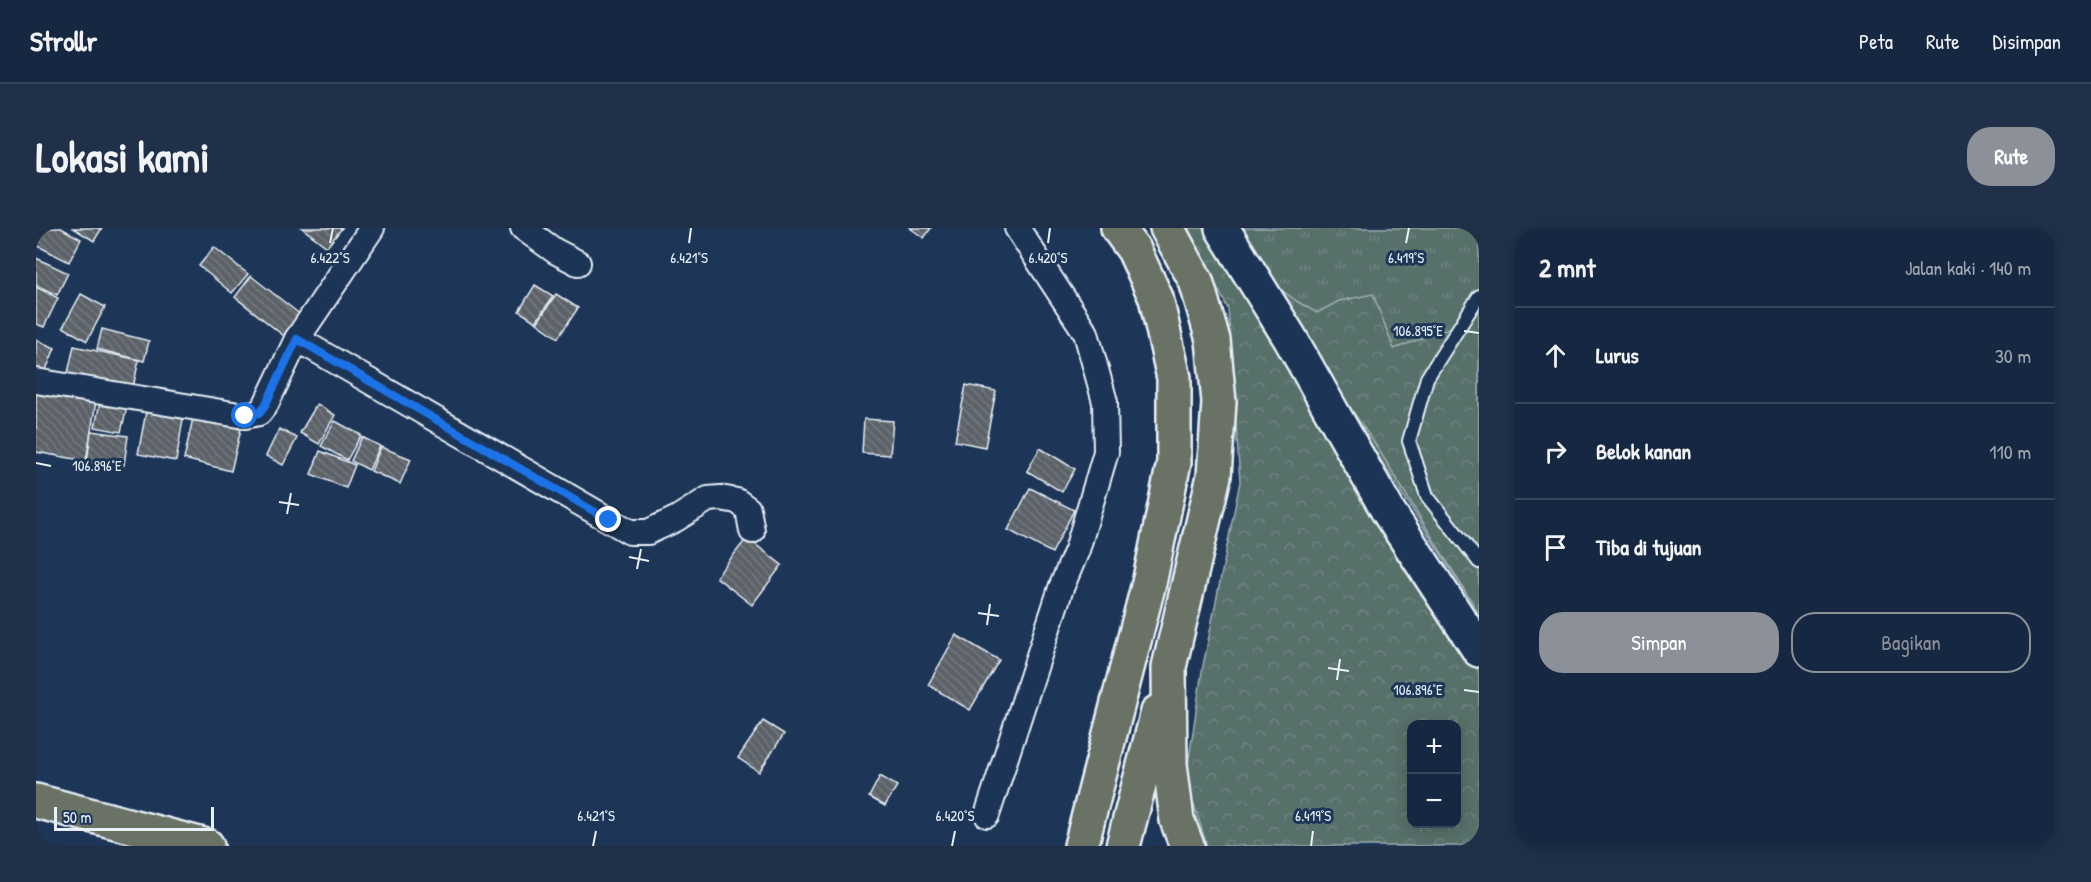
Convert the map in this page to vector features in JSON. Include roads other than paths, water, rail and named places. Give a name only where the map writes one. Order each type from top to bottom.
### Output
[{"type":"highway","points":[[1081,846],[1150,579],[1174,462],[1174,378],[1156,298],[1134,250],[1118,228]]},
{"type":"highway","points":[[1123,846],[1169,667],[1214,476],[1219,402],[1213,340],[1196,281],[1167,228]]},
{"type":"highway","points":[[1169,667],[1170,764],[1177,820],[1187,846]]},
{"type":"highway","points":[[36,801],[207,846]]},
{"type":"main road","points":[[1222,228],[1290,338],[1388,511],[1479,650]]},
{"type":"street","points":[[523,228],[555,251],[578,263]]},
{"type":"street","points":[[987,815],[1061,588],[1077,550],[1106,452],[1105,402],[1086,333],[1017,228]]},
{"type":"street","points":[[36,381],[251,415],[259,413],[266,404],[297,339],[364,231]]},
{"type":"street","points":[[297,339],[630,532],[648,532],[676,519],[708,499],[720,498],[738,501],[748,509],[752,531]]},
{"type":"lane","points":[[1479,296],[1426,378],[1409,441],[1427,496],[1479,562]]}]
